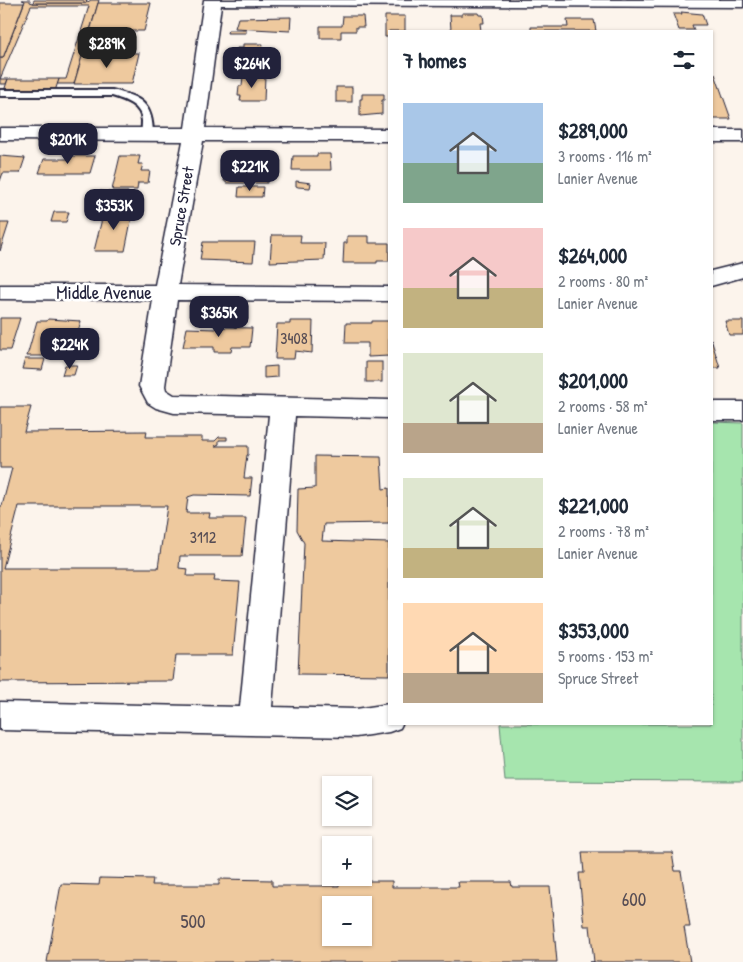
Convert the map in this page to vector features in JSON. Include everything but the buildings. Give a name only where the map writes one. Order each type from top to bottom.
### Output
[{"type":"street","points":[[213,0],[743,2]]},
{"type":"street","name":"Spruce Street","points":[[213,0],[194,135],[165,293],[164,315],[152,386],[155,396],[174,404],[283,408]]},
{"type":"street","points":[[0,134],[388,135]]},
{"type":"street","points":[[713,136],[743,136]]},
{"type":"street","points":[[713,278],[743,270]]},
{"type":"street","name":"Middle Avenue","points":[[0,292],[388,294]]},
{"type":"street","points":[[255,721],[283,408],[388,409]]},
{"type":"street","points":[[713,411],[743,412]]},
{"type":"street","points":[[0,716],[356,723],[388,718]]},
{"type":"lane","points":[[0,93],[112,93],[123,96],[138,103],[146,113],[147,135]]},
{"type":"green space","points":[[713,422],[743,423],[743,782],[505,781],[500,725],[713,725]]}]
